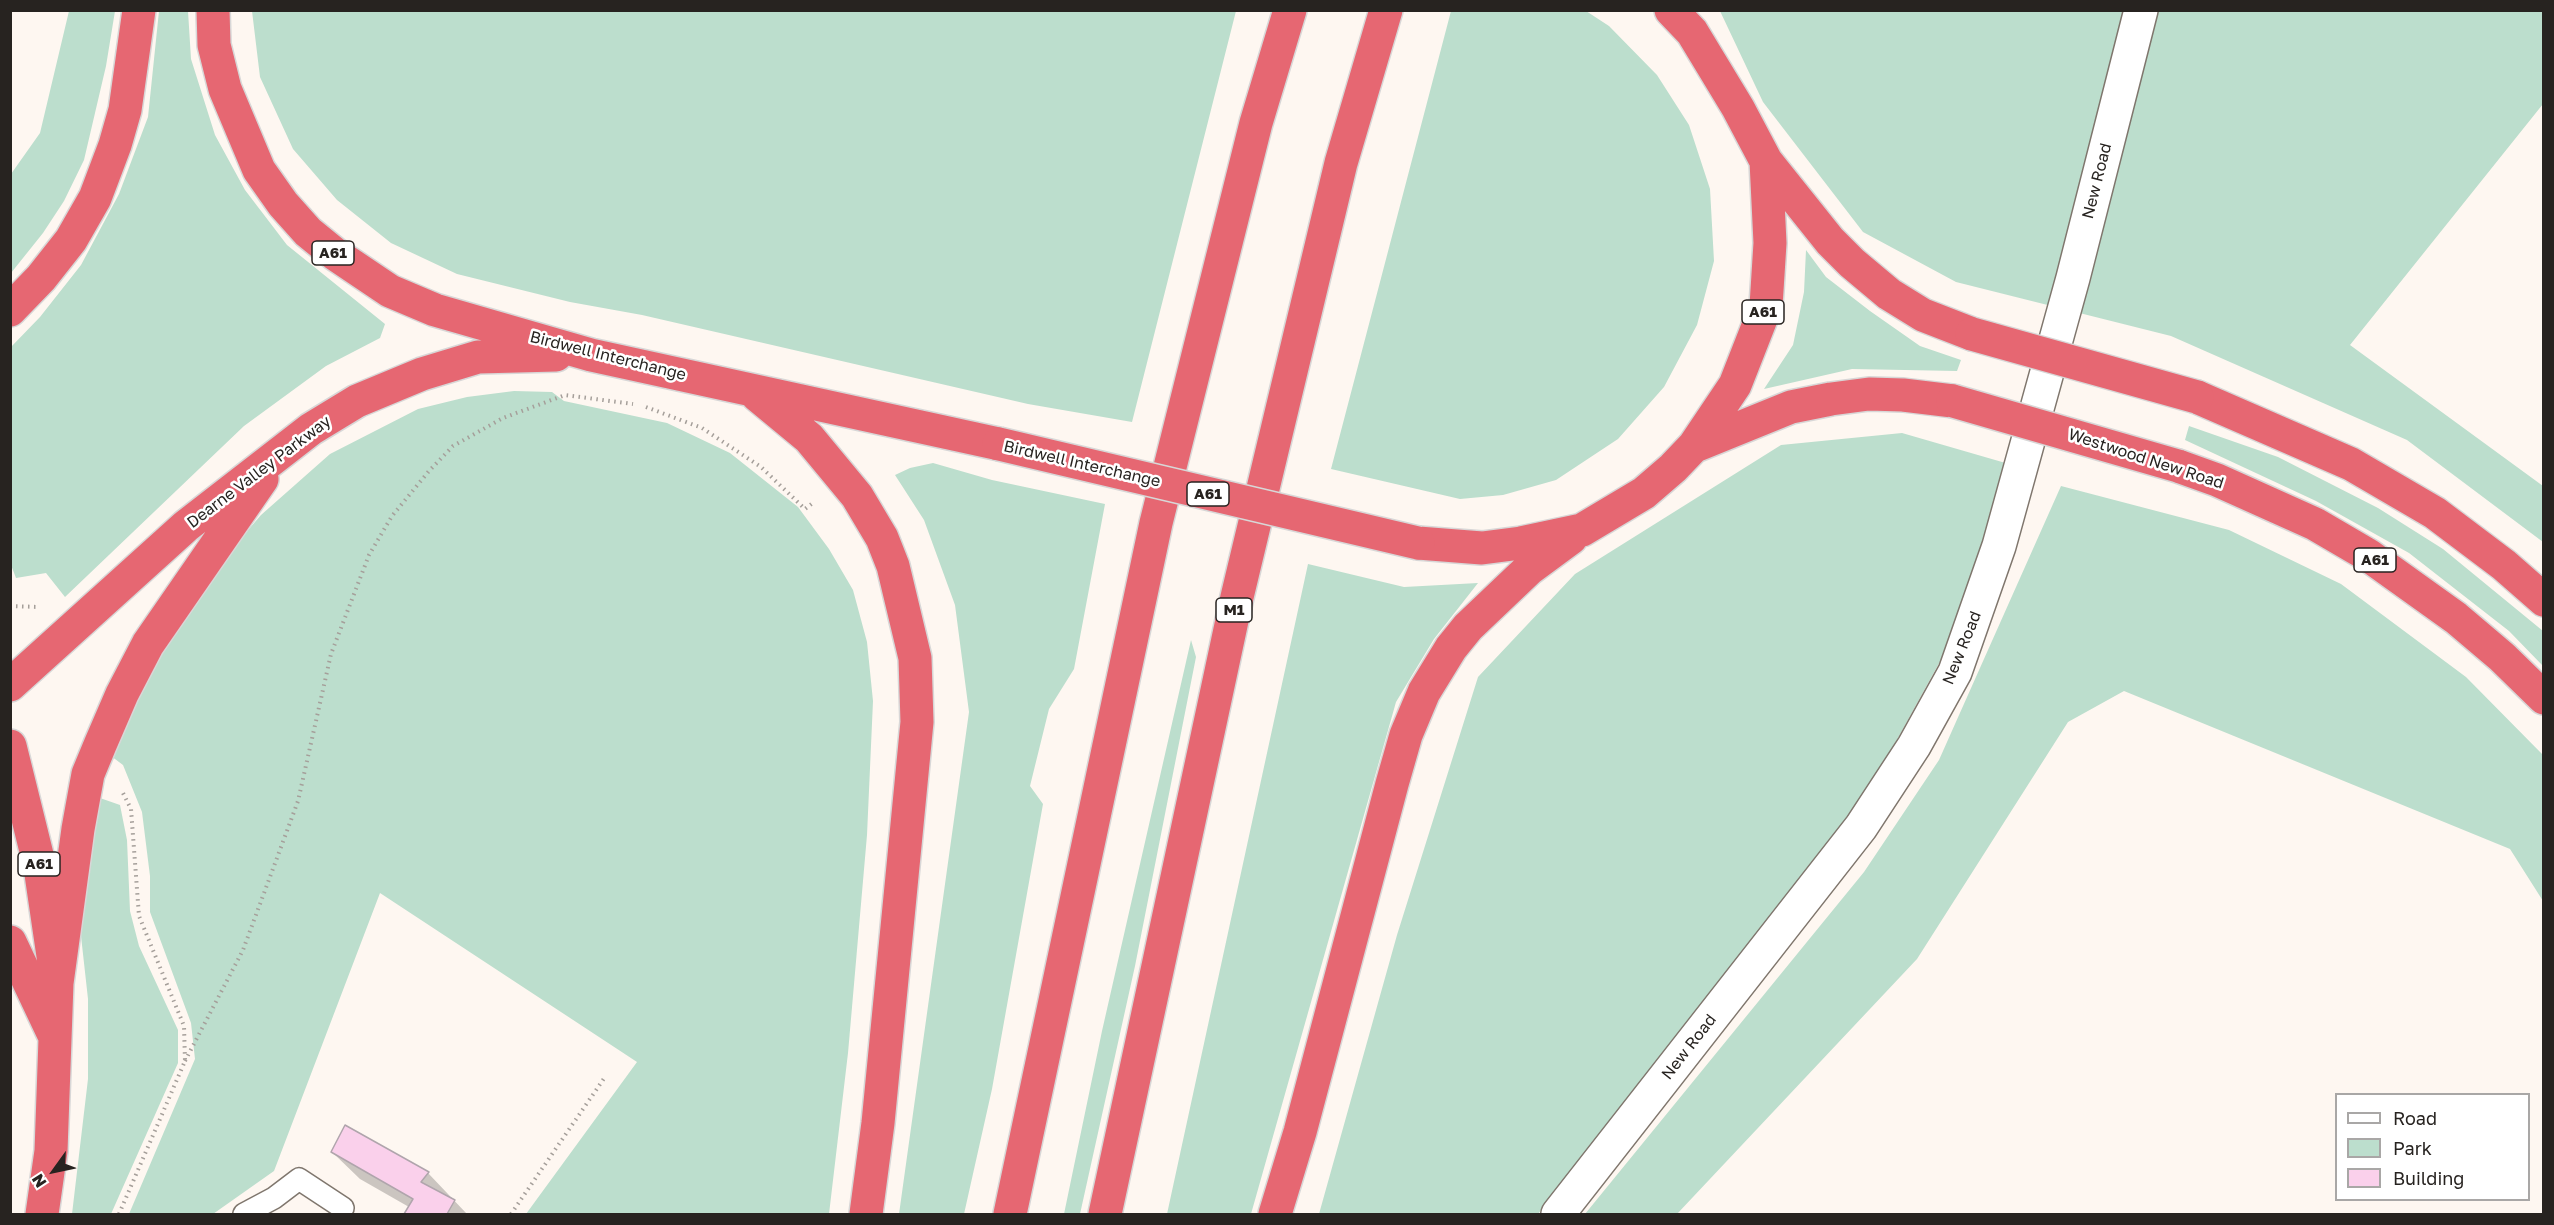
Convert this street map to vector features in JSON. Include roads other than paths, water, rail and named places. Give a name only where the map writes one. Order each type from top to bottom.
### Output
[{"type":"highway","points":[[10,310],[41,278],[71,240],[95,198],[125,111],[139,10]]},
{"type":"highway","name":"Birdwell Interchange","points":[[213,10],[214,45],[225,89],[259,170],[283,204],[308,232],[335,254],[390,291],[435,310],[591,355],[999,444],[1418,543],[1482,548],[1521,543],[1582,530],[1644,493],[1694,446],[1735,385],[1766,306],[1770,233],[1766,161],[1742,116],[1683,18]]},
{"type":"highway","points":[[1010,1215],[1156,523],[1256,123],[1290,10]]},
{"type":"highway","name":"M1","points":[[1105,1215],[1237,597],[1341,163],[1386,10]]},
{"type":"highway","name":"A61","points":[[1766,161],[1830,241],[1889,294],[1923,315],[1972,334],[2197,397],[2351,465],[2435,513],[2504,565],[2544,600]]},
{"type":"highway","name":"Dearne Valley Parkway","points":[[10,685],[186,526],[280,452],[357,401],[422,374],[478,357],[591,355]]},
{"type":"highway","points":[[753,391],[809,438],[857,496],[877,530],[893,566],[915,658],[917,711],[878,1123],[866,1215]]},
{"type":"highway","name":"Westwood New Road","points":[[1694,446],[1791,407],[1869,394],[1903,395],[1953,401],[2178,466],[2217,480],[2314,524],[2368,555],[2456,618],[2502,657],[2544,698]]},
{"type":"highway","points":[[57,983],[78,829],[88,774],[122,694],[148,644],[280,452]]},
{"type":"highway","points":[[1275,1215],[1300,1132],[1392,784],[1406,735],[1424,692],[1451,648],[1468,627],[1529,569],[1582,530]]},
{"type":"highway","name":"A61","points":[[10,746],[40,867],[57,983],[51,1151],[42,1215]]},
{"type":"highway","name":"A61","points":[[10,942],[55,1037]]},
{"type":"street","name":"New Road","points":[[1558,1215],[1861,827],[1914,746],[1955,672],[2002,535],[2073,278],[2141,10]]},
{"type":"lane","points":[[244,1215],[274,1198],[299,1179],[343,1208]]}]
